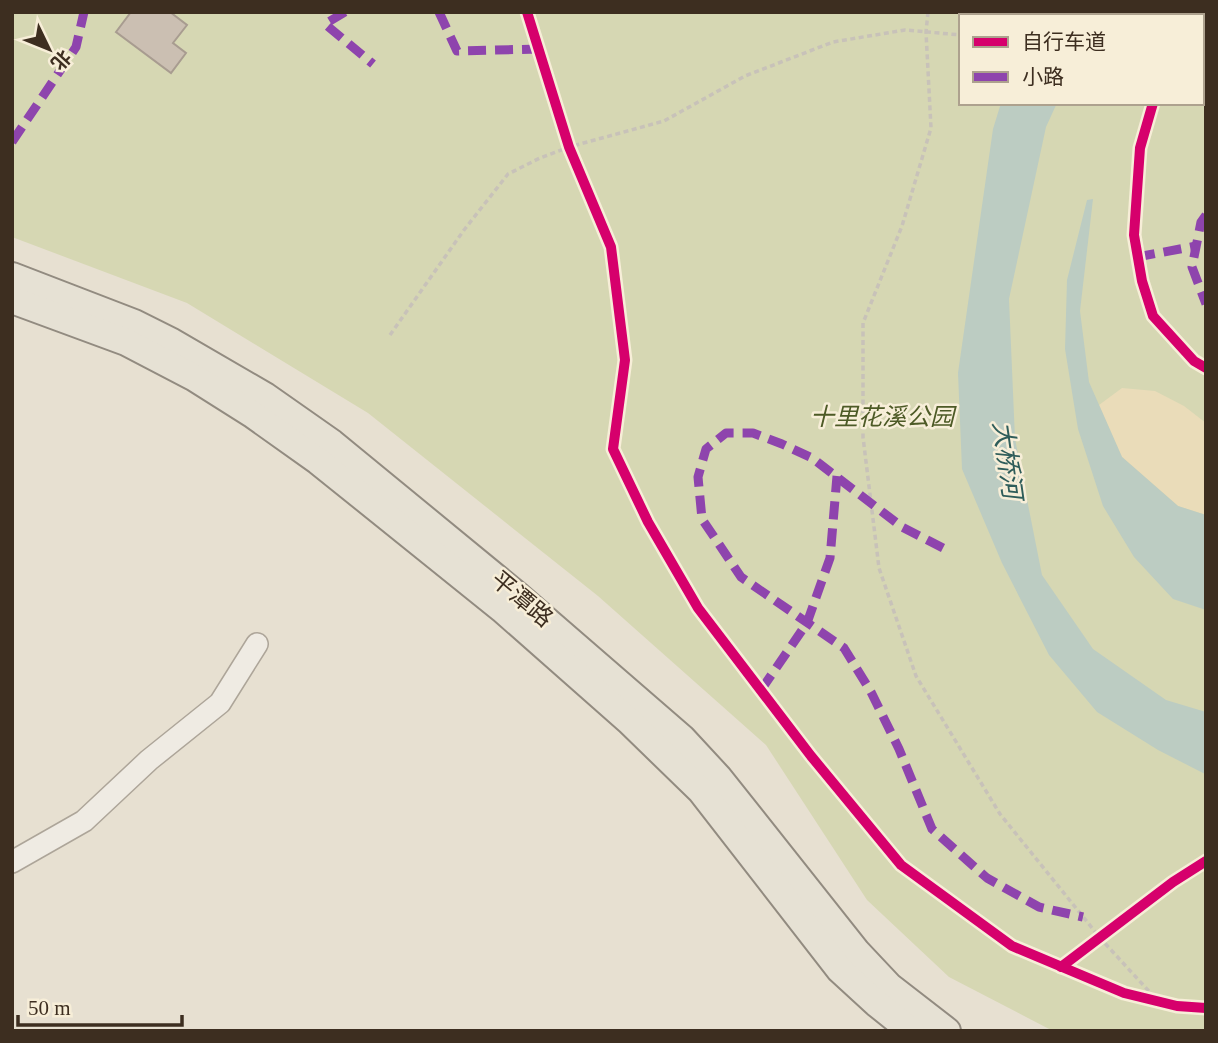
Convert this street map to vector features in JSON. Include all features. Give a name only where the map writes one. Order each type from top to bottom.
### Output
[{"type":"main road","name":"平潭路","points":[[12,276],[134,323],[172,342],[265,396],[332,443],[517,595],[682,738],[719,778],[857,953],[889,986],[947,1031]]},
{"type":"main road","name":"平潭路","points":[[12,300],[126,342],[195,378],[318,461],[502,609],[629,721],[701,792],[840,970],[911,1031]]},
{"type":"street","points":[[12,862],[84,821],[149,761],[220,703],[257,643]]},
{"type":"path","points":[[527,12],[569,147],[611,247],[625,360],[613,449],[648,522],[698,608],[811,756],[901,865],[1012,946],[1124,993],[1177,1006],[1206,1008]]},
{"type":"path","points":[[928,12],[926,32],[931,128],[902,226],[863,323],[863,437],[879,568],[916,676],[1000,814],[1101,939],[1158,1001]]},
{"type":"path","points":[[390,335],[464,230],[508,174],[569,147],[664,121],[745,76],[833,42],[905,30],[959,35]]},
{"type":"path","points":[[1152,105],[1140,148],[1134,235],[1142,281],[1153,316],[1194,361],[1206,368]]},
{"type":"green space","name":"十里花溪公园","points":[[12,12],[1206,12],[1206,1031],[1053,1031],[949,977],[867,900],[766,745],[598,596],[368,413],[187,303],[12,237]]},
{"type":"sand","points":[[1122,388],[1155,391],[1184,406],[1206,423],[1206,515],[1178,506],[1122,457],[1099,405]]},
{"type":"water","points":[[1030,12],[1101,12],[1100,14]]},
{"type":"water","name":"大桥河","points":[[1000,105],[1056,105],[1046,127],[1009,299],[1015,439],[1042,575],[1093,649],[1166,700],[1206,712],[1205,774],[1158,750],[1097,712],[1049,655],[1002,563],[962,469],[958,373],[993,129]]},
{"type":"water","points":[[1093,199],[1080,311],[1089,382],[1122,457],[1178,506],[1206,515],[1206,610],[1173,599],[1134,557],[1103,506],[1078,429],[1065,349],[1067,280],[1087,200]]},
{"type":"building","points":[[131,12],[170,12],[187,25],[173,43],[186,53],[171,73],[116,32]]},
{"type":"marked path","points":[[12,142],[76,47],[84,12]]},
{"type":"marked path","points":[[345,12],[325,24],[373,64]]},
{"type":"marked path","points":[[439,12],[457,51],[538,49]]},
{"type":"marked path","points":[[1206,215],[1201,222],[1192,267],[1206,304]]},
{"type":"marked path","points":[[1137,257],[1196,246]]},
{"type":"marked path","points":[[943,548],[902,527],[812,458],[782,444],[753,433],[726,433],[706,449],[698,477],[702,519],[741,577],[844,648],[871,692],[899,749],[932,829],[987,878],[1039,907],[1083,917]]},
{"type":"marked path","points":[[761,690],[807,623],[830,558],[837,476]]},
{"type":"cycle path","points":[[527,12],[569,147],[611,247],[625,360],[613,449],[648,522],[698,608],[811,756],[901,865],[1012,946],[1124,993],[1177,1006],[1206,1008]]},
{"type":"cycle path","points":[[1152,105],[1140,148],[1134,235],[1142,281],[1153,316],[1194,361],[1206,368]]},
{"type":"cycle path","points":[[1061,967],[1173,882],[1206,861]]}]
